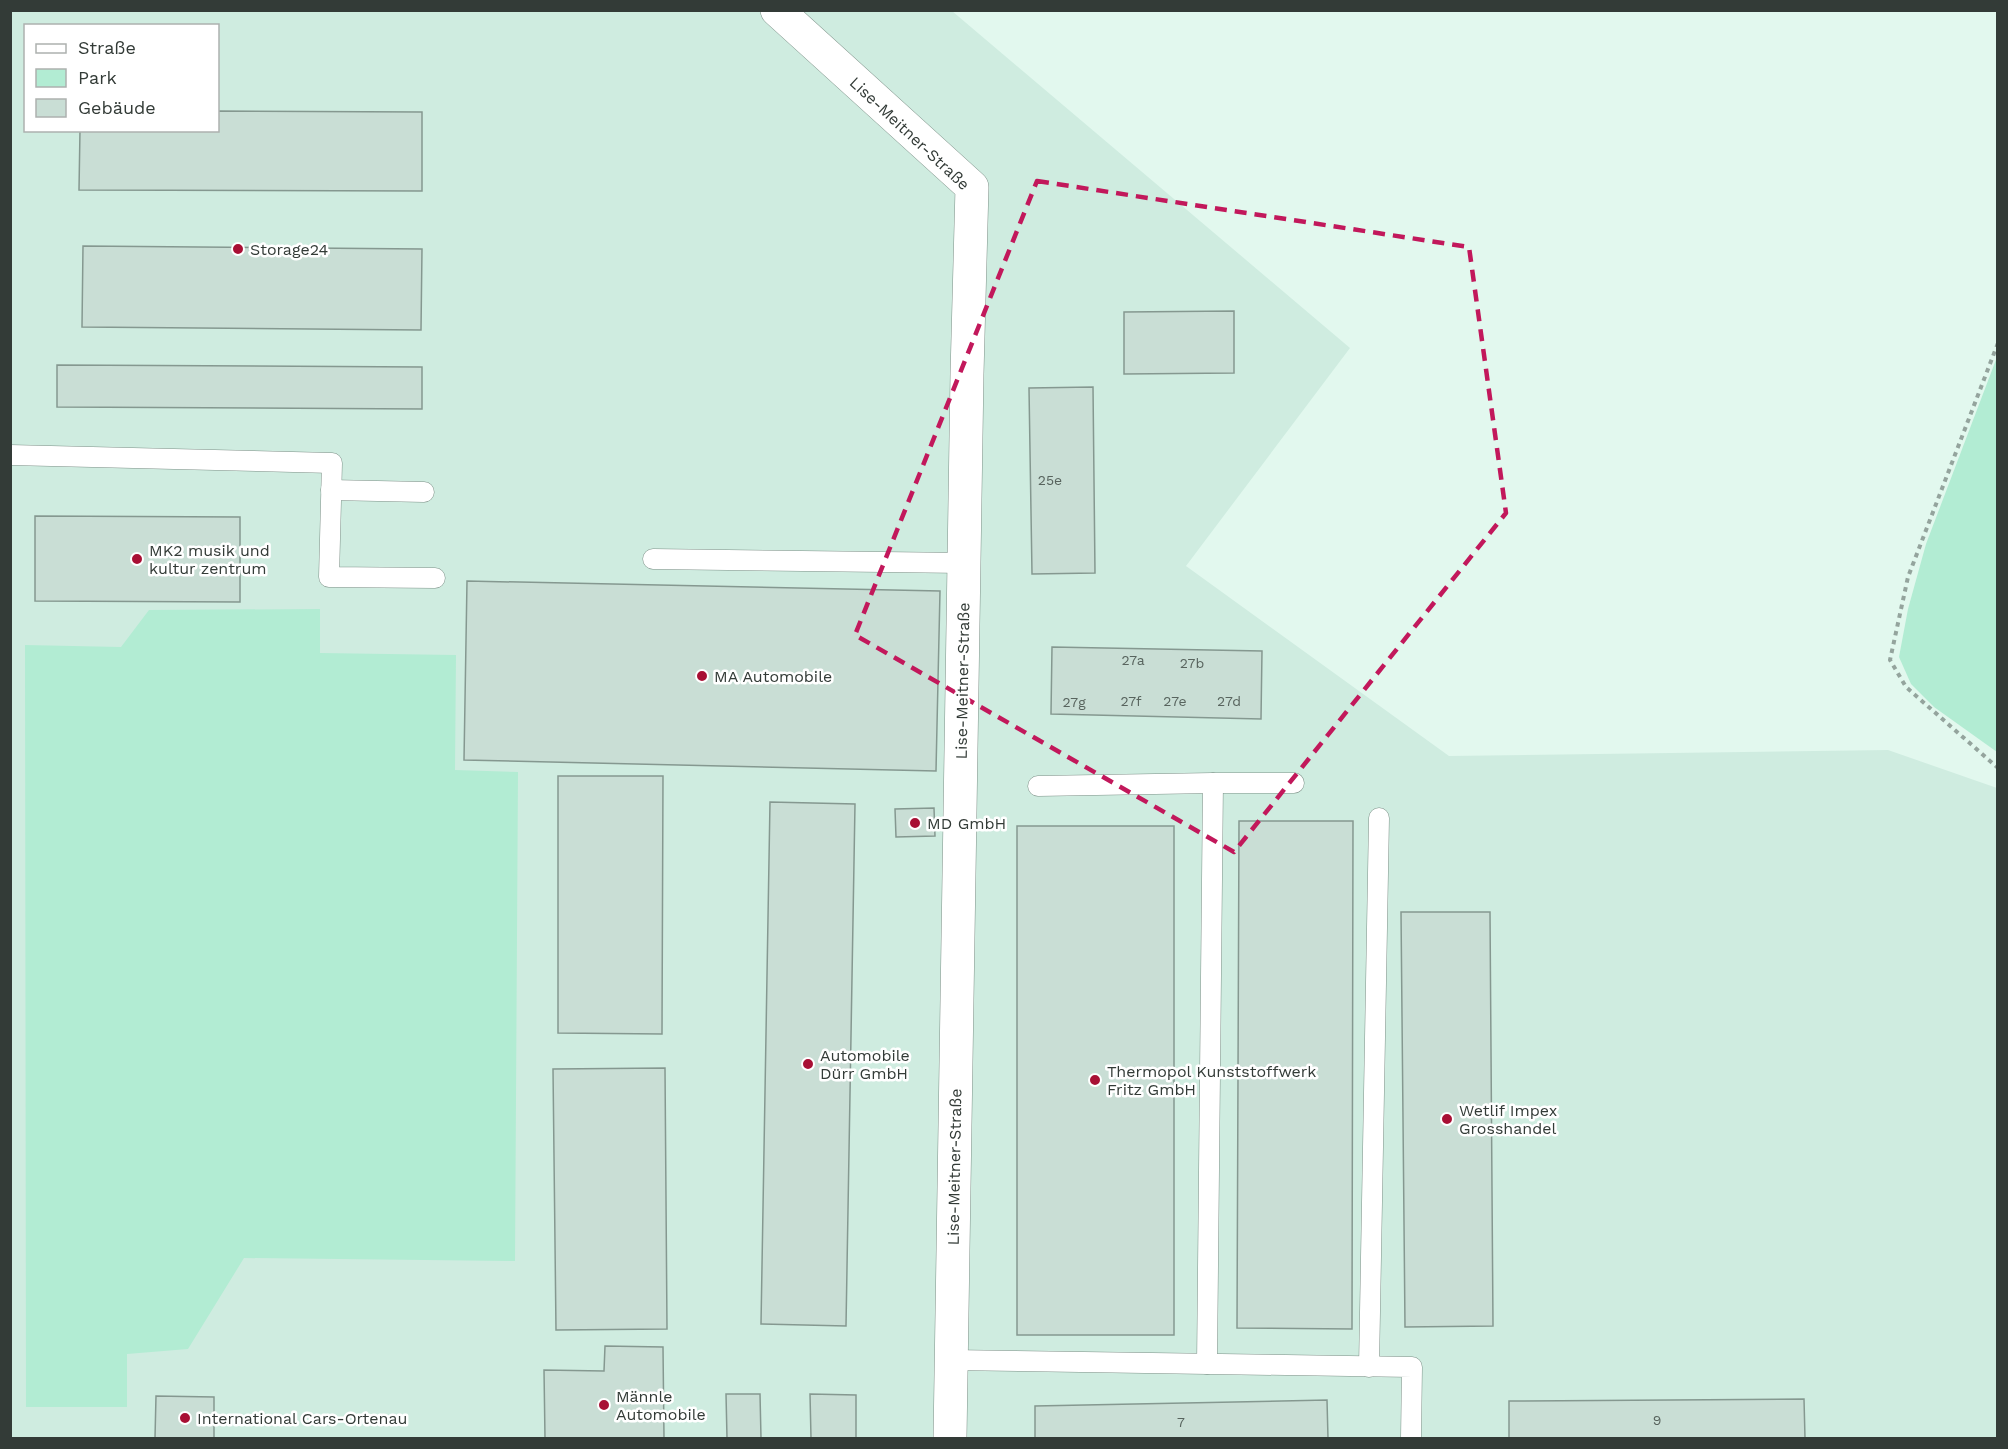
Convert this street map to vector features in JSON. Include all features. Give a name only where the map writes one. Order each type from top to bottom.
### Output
[{"type":"street","name":"Lise-Meitner-Straße","points":[[777,10],[972,187],[950,1438]]},
{"type":"lane","points":[[10,455],[332,463],[329,577],[435,578]]},
{"type":"lane","points":[[331,490],[424,492]]},
{"type":"lane","points":[[653,559],[964,563]]},
{"type":"lane","points":[[1207,1364],[1213,783]]},
{"type":"lane","points":[[1038,786],[1294,783]]},
{"type":"lane","points":[[1369,1367],[1379,818]]},
{"type":"lane","points":[[951,1360],[1412,1367],[1411,1438]]},
{"type":"path","points":[[1998,342],[1908,577],[1890,660],[1906,687],[1998,768]]},
{"type":"highlighted area","points":[[1037,181],[1469,247],[1506,513],[1234,852],[855,635]]},
{"type":"shaded area","points":[[10,11],[952,11],[1350,348],[1186,566],[1449,756],[1888,750],[1997,788],[1997,1438],[11,1438]]},
{"type":"green space","points":[[1997,357],[1998,752],[1934,707],[1911,684],[1899,657],[1908,609],[1926,544]]},
{"type":"green space","points":[[320,609],[320,653],[456,655],[455,770],[518,772],[515,1261],[244,1258],[188,1349],[127,1354],[127,1407],[26,1407],[25,645],[121,647],[149,610]]},
{"type":"building","points":[[219,111],[422,112],[422,191],[79,190],[80,132],[219,132]]},
{"type":"building","points":[[83,246],[422,249],[421,330],[82,327]]},
{"type":"building","points":[[1234,311],[1234,373],[1124,374],[1124,312]]},
{"type":"building","points":[[57,365],[422,367],[422,409],[57,407]]},
{"type":"building","points":[[1093,387],[1095,573],[1032,574],[1029,388]]},
{"type":"building","name":"MK2 musik und kultur zentrum","points":[[35,516],[240,517],[240,602],[35,601]]},
{"type":"building","name":"MA Automobile","points":[[467,581],[940,591],[936,771],[464,760]]},
{"type":"building","points":[[1052,647],[1262,651],[1261,719],[1051,714]]},
{"type":"building","points":[[558,776],[663,776],[662,1034],[558,1033]]},
{"type":"building","name":"Automobile Dürr GmbH","points":[[770,802],[855,804],[846,1326],[761,1324]]},
{"type":"building","name":"MD GmbH","points":[[934,808],[935,836],[896,837],[895,809]]},
{"type":"building","points":[[1239,821],[1353,821],[1352,1329],[1237,1328]]},
{"type":"building","name":"Thermopol Kunststoffwerk Fritz GmbH","points":[[1017,826],[1174,826],[1174,1335],[1017,1335]]},
{"type":"building","name":"Wetlif Impex Grosshandel","points":[[1401,912],[1490,912],[1493,1326],[1405,1327]]},
{"type":"building","points":[[665,1068],[667,1329],[556,1330],[553,1069]]},
{"type":"building","name":"Männle Automobile","points":[[605,1346],[663,1347],[664,1438],[545,1438],[544,1370],[604,1371]]},
{"type":"building","points":[[726,1394],[760,1394],[761,1438],[727,1438]]},
{"type":"building","points":[[810,1394],[856,1395],[856,1438],[811,1438]]},
{"type":"building","name":"International Cars-Ortenau","points":[[156,1396],[214,1397],[214,1438],[155,1438]]},
{"type":"building","points":[[1804,1399],[1805,1438],[1509,1438],[1509,1401]]},
{"type":"building","points":[[1327,1400],[1328,1438],[1035,1438],[1035,1406]]},
{"type":"place","name":"Storage24","points":[[238,249]]},
{"type":"place","name":"MK2 musik und kultur zentrum","points":[[137,559]]},
{"type":"place","name":"MA Automobile","points":[[702,676]]},
{"type":"place","name":"MD GmbH","points":[[915,823]]},
{"type":"place","name":"Automobile Dürr GmbH","points":[[808,1064]]},
{"type":"place","name":"Thermopol Kunststoffwerk Fritz GmbH","points":[[1095,1080]]},
{"type":"place","name":"Wetlif Impex Grosshandel","points":[[1447,1119]]},
{"type":"place","name":"Männle Automobile","points":[[604,1405]]},
{"type":"place","name":"International Cars-Ortenau","points":[[185,1418]]}]
